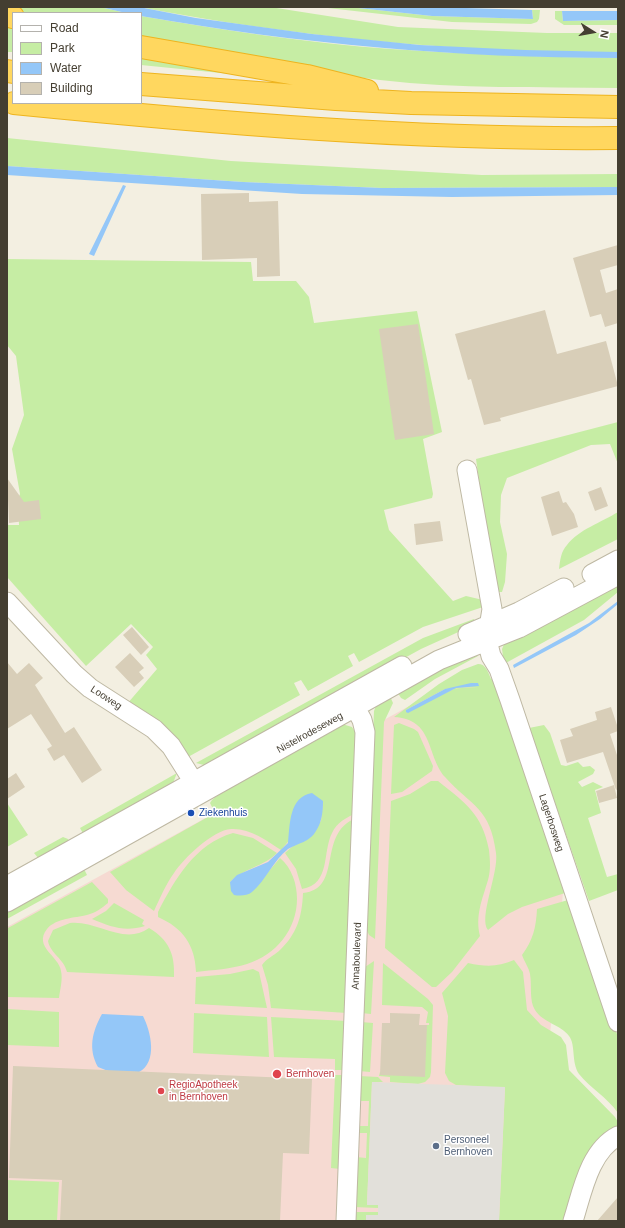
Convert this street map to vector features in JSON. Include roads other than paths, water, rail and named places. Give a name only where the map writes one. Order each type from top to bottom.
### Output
[{"type":"highway","points":[[142,47],[307,76],[411,103]]},
{"type":"highway","points":[[142,84],[411,103],[618,107]]},
{"type":"highway","points":[[24,104],[143,116],[320,130],[434,136],[618,138]]},
{"type":"street","points":[[467,470],[492,609],[488,632]]},
{"type":"street","name":"Nistelrodeseweg","points":[[488,632],[519,612],[618,560]]},
{"type":"street","name":"Nistelrodeseweg","points":[[7,902],[198,788],[352,701],[436,647],[488,632],[519,628],[618,574]]},
{"type":"street","name":"Looweg","points":[[7,602],[79,679],[90,688],[154,729],[171,746],[198,788]]},
{"type":"street","name":"Lagerbosweg","points":[[488,632],[491,656],[499,669],[510,700],[618,1022]]},
{"type":"street","name":"Annaboulevard","points":[[346,1221],[365,732],[352,701]]},
{"type":"street","name":"Nistelrodeseweg","points":[[7,886],[198,788]]},
{"type":"street","points":[[573,1221],[589,1172],[603,1149],[618,1136]]},
{"type":"water","points":[[100,7],[139,7],[196,18],[312,34],[420,45],[525,50],[618,52],[618,58],[498,55],[379,48],[319,42],[200,26],[142,16],[142,12],[122,12]]},
{"type":"water","points":[[349,7],[433,7],[532,10],[533,19],[432,16]]},
{"type":"water","points":[[562,11],[618,11],[618,20],[563,21]]},
{"type":"water","points":[[7,166],[243,182],[382,188],[618,187],[618,195],[452,197],[302,194],[7,175]]},
{"type":"water","points":[[123,185],[126,186],[94,256],[89,254]]},
{"type":"water","points":[[618,601],[618,604],[600,619],[576,635],[514,668],[513,665],[589,623]]},
{"type":"water","points":[[471,683],[478,683],[479,686],[456,688],[408,713],[406,712],[406,710],[445,689]]},
{"type":"water","points":[[312,793],[323,801],[321,820],[313,835],[307,840],[288,849],[252,892],[239,896],[234,895],[231,891],[230,882],[237,875],[268,862],[288,843],[292,812],[299,800]]},
{"type":"water","points":[[102,1014],[143,1016],[150,1038],[151,1054],[145,1067],[139,1072],[108,1071],[98,1067],[93,1054],[92,1040]]},
{"type":"place","name":"Ziekenhuis","points":[[191,813]]},
{"type":"place","name":"Bernhoven","points":[[277,1074]]},
{"type":"place","name":"RegioApotheek in Bernhoven","points":[[161,1091]]},
{"type":"place","name":"Personeel Bernhoven","points":[[436,1146]]}]
